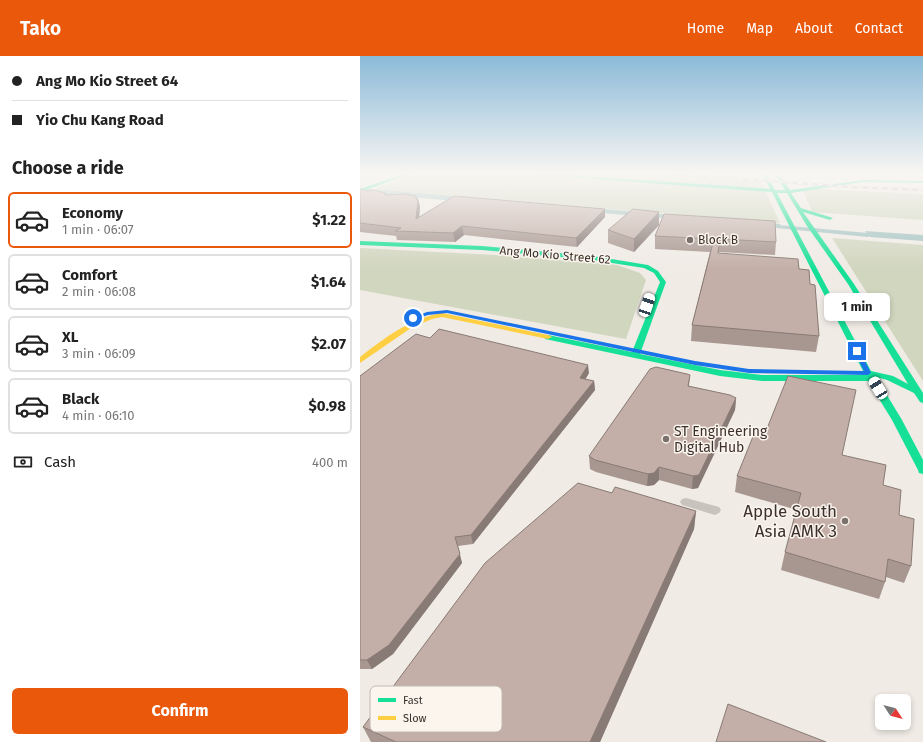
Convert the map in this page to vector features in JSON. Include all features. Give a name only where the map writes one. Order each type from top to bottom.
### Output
[{"type":"main road","points":[[781,205],[870,375],[897,420],[923,470]]},
{"type":"main road","points":[[797,205],[851,284],[923,400]]},
{"type":"main road","points":[[800,209],[830,218]]},
{"type":"main road","name":"Ang Mo Kio Street 62","points":[[360,244],[482,248],[599,259],[646,266],[654,269],[660,275],[663,282],[633,353]]},
{"type":"main road","points":[[360,355],[413,318],[439,311],[457,313],[633,353]]},
{"type":"main road","points":[[360,361],[420,319],[435,315],[468,320],[633,353],[744,371],[882,375],[897,380],[917,391]]},
{"type":"main road","points":[[882,375],[890,367],[894,352]]},
{"type":"street","points":[[686,502],[715,510]]},
{"type":"green space","points":[[565,205],[772,205],[780,223]]},
{"type":"green space","points":[[809,205],[923,205],[923,220],[812,212]]},
{"type":"green space","points":[[832,238],[923,245],[923,381]]},
{"type":"green space","points":[[360,248],[496,255],[617,265],[640,273],[646,280],[626,339],[360,290]]},
{"type":"water","points":[[505,205],[558,205],[780,224],[782,228]]},
{"type":"water","points":[[865,231],[923,235],[923,241],[870,237]]},
{"type":"building","points":[[360,205],[417,205],[416,219],[439,205],[559,205],[605,209],[576,238],[462,226],[453,233],[395,231],[401,228],[360,223]]},
{"type":"building","points":[[633,209],[659,212],[634,239],[608,230]]},
{"type":"building","points":[[664,214],[775,221],[776,242],[720,239],[718,253],[798,259],[799,269],[809,270],[810,284],[815,285],[819,336],[692,325],[714,239],[655,236]]},
{"type":"building","points":[[439,329],[588,365],[580,378],[594,381],[471,535],[455,537],[460,554],[389,645],[367,660],[360,660],[360,376],[416,334],[430,338]]},
{"type":"building","name":"ST Engineering Digital Hub","points":[[656,367],[690,375],[688,386],[730,395],[736,398],[699,475],[693,476],[659,467],[654,473],[648,474],[595,460],[589,456],[650,369]]},
{"type":"building","points":[[788,376],[856,390],[842,455],[886,465],[883,485],[901,490],[899,515],[914,519],[911,566],[888,559],[885,582],[785,552],[801,493],[737,476],[754,434],[764,436]]},
{"type":"building","points":[[578,483],[612,493],[615,487],[696,511],[590,742],[396,742],[374,732],[502,732],[502,686],[394,686],[485,563]]},
{"type":"building","points":[[728,704],[826,742],[716,742]]},
{"type":"building","points":[[370,718],[370,730],[363,727]]},
{"type":"waterway","points":[[768,226],[868,235]]},
{"type":"traffic: fast","points":[[781,205],[868,373],[897,420],[923,470]]},
{"type":"traffic: fast","points":[[797,205],[851,284],[923,400]]},
{"type":"traffic: fast","points":[[800,209],[830,218]]},
{"type":"traffic: fast","points":[[360,243],[482,248],[593,258],[646,266],[656,272],[663,282],[635,355]]},
{"type":"traffic: fast","points":[[548,337],[720,373],[762,378],[872,378]]},
{"type":"traffic: fast","points":[[868,373],[890,378],[917,391]]},
{"type":"traffic: slow","points":[[360,361],[388,339],[408,326],[430,317],[442,315],[548,337]]},
{"type":"place","name":"Block B","points":[[690,240]]},
{"type":"place","name":"ST Engineering Digital Hub","points":[[666,439]]},
{"type":"place","name":"Apple South Asia AMK 3","points":[[845,521]]},
{"type":"route","points":[[413,318],[427,313],[447,311],[732,370],[868,373],[857,351]]}]
